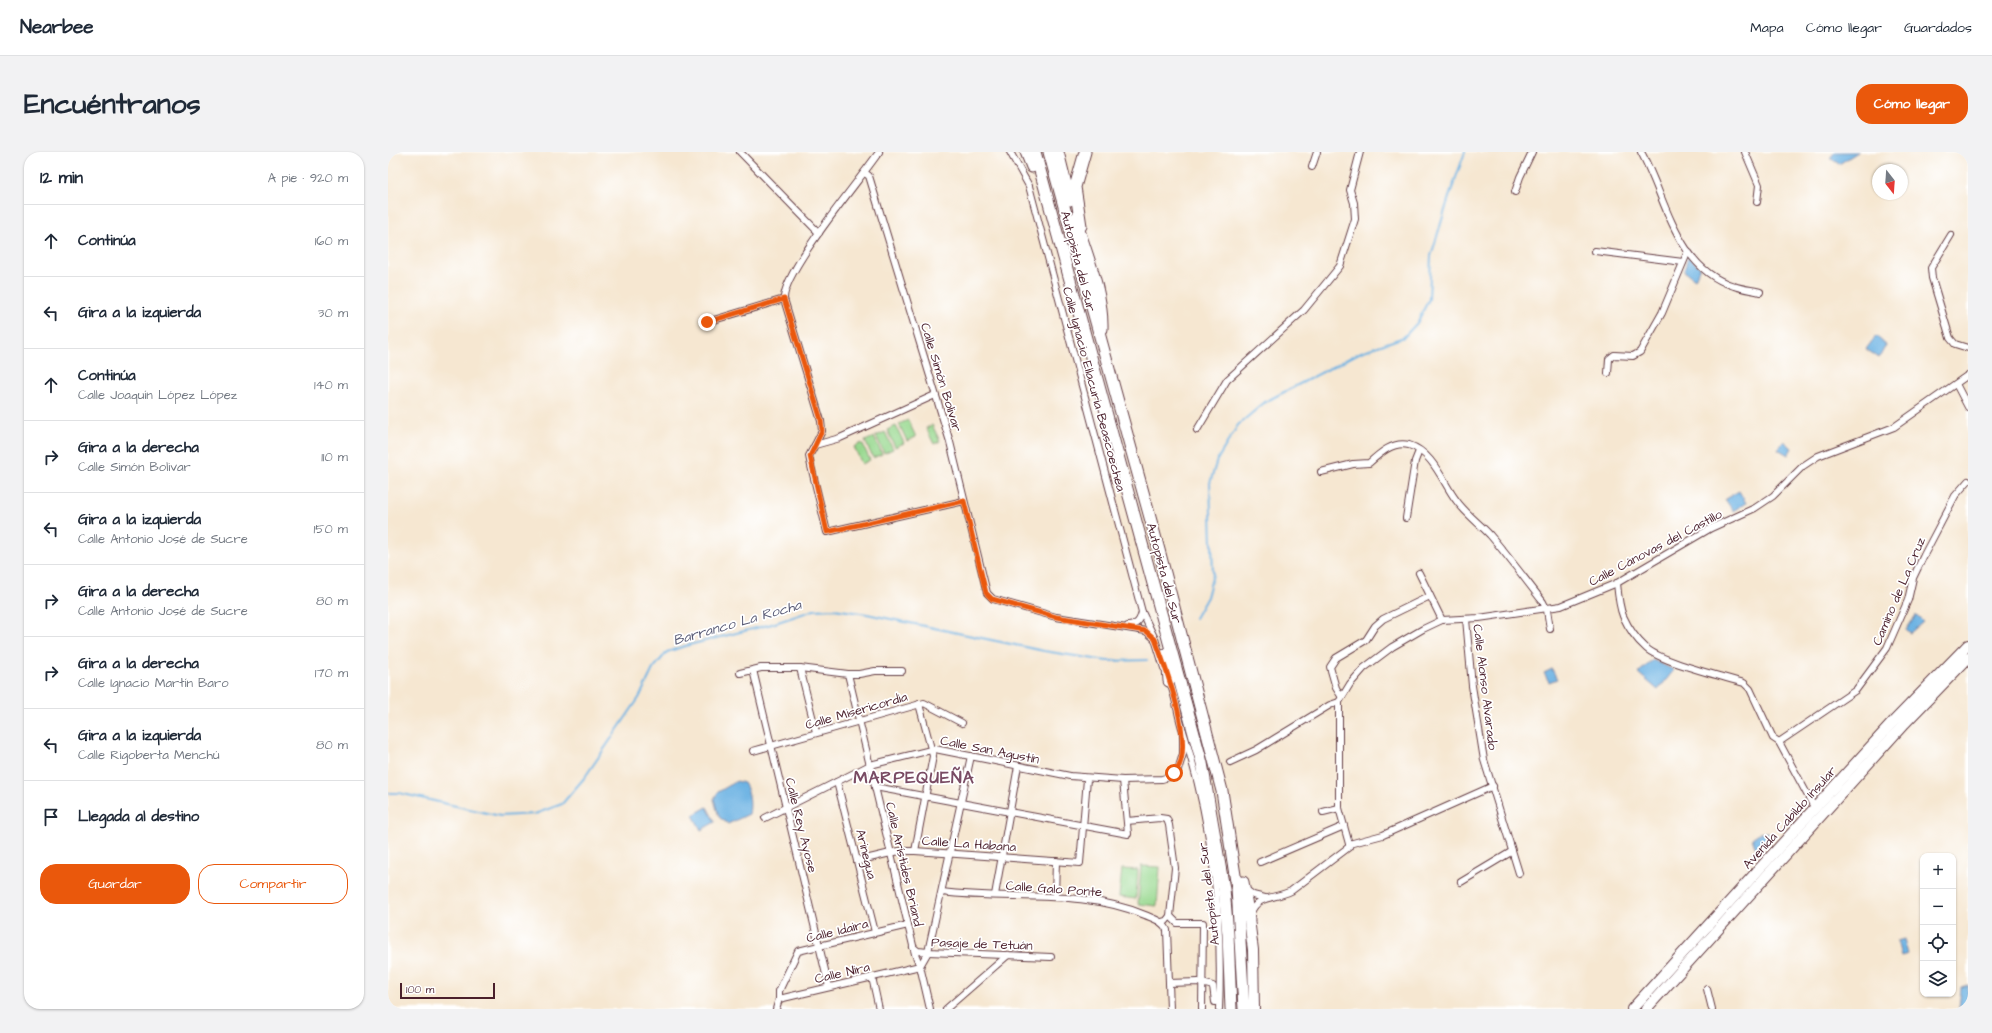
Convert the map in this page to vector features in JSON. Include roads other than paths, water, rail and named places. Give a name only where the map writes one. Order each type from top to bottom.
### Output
[{"type":"highway","points":[[1027,152],[1050,225],[1064,258]]},
{"type":"highway","name":"Autopista del Sur","points":[[1035,152],[1202,763],[1224,889],[1228,934],[1231,1009]]},
{"type":"highway","name":"Autopista del Sur","points":[[1049,152],[1212,750],[1222,792],[1237,888],[1244,1009]]},
{"type":"highway","points":[[1058,152],[1074,218],[1085,251],[1102,318],[1102,344]]},
{"type":"highway","points":[[1085,152],[1075,187],[1085,251]]},
{"type":"highway","points":[[1163,619],[1169,681]]},
{"type":"highway","points":[[1222,792],[1235,822],[1249,919]]},
{"type":"main road","name":"Avenida Cabildo Insular","points":[[1632,1009],[1893,722],[1968,645]]},
{"type":"main road","name":"Avenida Cabildo Insular","points":[[1646,1009],[1862,769],[1968,658]]},
{"type":"main road","points":[[1249,919],[1254,984],[1254,1009]]},
{"type":"main road","points":[[1254,984],[1258,1009]]},
{"type":"street","points":[[740,152],[819,233]]},
{"type":"street","points":[[879,152],[865,173],[842,200],[799,263],[784,296],[821,420],[822,431],[810,456],[827,532],[964,501]]},
{"type":"street","name":"Calle Ignacio Ellacuria Beascoechea","points":[[1010,152],[1029,186],[1142,612],[1155,639],[1169,681],[1196,775],[1213,860],[1219,922],[1220,970],[1217,1009]]},
{"type":"street","points":[[1312,167],[1317,152]]},
{"type":"street","points":[[1197,430],[1227,380],[1304,310],[1340,266],[1355,219],[1354,203],[1350,190],[1360,152]]},
{"type":"street","points":[[1515,192],[1520,177],[1532,152]]},
{"type":"street","points":[[1642,152],[1667,214],[1688,251],[1704,268],[1721,281],[1733,286],[1760,292]]},
{"type":"street","points":[[1745,152],[1759,185],[1757,202]]},
{"type":"street","name":"Calle Simón Bolivar","points":[[865,173],[869,176],[950,442],[986,593],[992,599],[1056,617],[1126,627]]},
{"type":"street","points":[[1951,235],[1931,268],[1932,278],[1950,338],[1955,344],[1968,348]]},
{"type":"street","points":[[1595,251],[1683,262]]},
{"type":"street","points":[[1608,373],[1609,360],[1614,355],[1633,356],[1640,352],[1662,313],[1678,278],[1688,251]]},
{"type":"street","points":[[707,322],[784,296]]},
{"type":"street","name":"Calle Cánovas del Castillo","points":[[1230,762],[1256,750],[1340,699],[1364,668],[1392,647],[1423,629],[1442,620],[1466,619],[1547,610],[1561,606],[1617,583],[1711,528],[1755,508],[1772,496],[1803,466],[1818,456],[1894,427],[1968,375]]},
{"type":"street","points":[[1956,384],[1968,407]]},
{"type":"street","points":[[816,445],[840,438],[935,394]]},
{"type":"street","points":[[1321,472],[1353,464],[1369,463],[1383,450],[1399,444],[1410,446],[1419,451],[1433,464],[1456,500],[1490,535],[1543,602],[1547,610],[1550,629]]},
{"type":"street","points":[[1406,518],[1415,461],[1419,451]]},
{"type":"street","name":"Camino de La Cruz","points":[[1779,742],[1856,690],[1887,648],[1908,600],[1913,578],[1924,555],[1955,496],[1968,481]]},
{"type":"street","points":[[1419,572],[1442,620]]},
{"type":"street","points":[[1617,583],[1623,615],[1628,626],[1646,648],[1655,654],[1682,664],[1744,683],[1750,689],[1773,738],[1779,742],[1815,808]]},
{"type":"street","points":[[1350,844],[1339,808],[1340,699],[1330,667],[1336,658],[1366,640],[1375,626],[1383,619],[1430,596]]},
{"type":"street","points":[[1126,627],[1135,625],[1140,620],[1142,612]]},
{"type":"street","name":"Calle Alonso Alvarado","points":[[1466,619],[1472,686],[1484,760],[1493,786],[1511,852],[1519,873]]},
{"type":"street","points":[[1126,627],[1146,631],[1155,639]]},
{"type":"street","points":[[740,674],[761,668],[800,668],[848,674],[859,674],[875,671],[902,671]]},
{"type":"street","points":[[800,668],[816,732]]},
{"type":"street","name":"Calle Rey Ayose","points":[[753,670],[829,987]]},
{"type":"street","name":"Calle Arístides Briand","points":[[848,674],[908,926],[920,966],[930,1009]]},
{"type":"street","name":"Calle Misericordia","points":[[753,751],[816,732],[924,703],[962,723]]},
{"type":"street","points":[[915,850],[924,795],[933,756],[930,750],[919,704]]},
{"type":"street","name":"Calle San Agustín","points":[[765,818],[870,765],[930,750],[971,756],[1087,779],[1151,780],[1169,776],[1178,770],[1182,762],[1183,731]]},
{"type":"street","points":[[920,966],[928,952],[971,756]]},
{"type":"street","points":[[995,895],[1018,766]]},
{"type":"street","points":[[1084,825],[1087,779]]},
{"type":"street","points":[[875,787],[1128,834],[1123,780]]},
{"type":"street","name":"Arinegua","points":[[837,782],[875,932]]},
{"type":"street","points":[[1249,919],[1253,905],[1259,900],[1271,898],[1291,891],[1350,844],[1383,835],[1493,786]]},
{"type":"street","points":[[1322,812],[1339,808]]},
{"type":"street","points":[[1127,821],[1160,818],[1167,819],[1169,825],[1175,862],[1170,916],[1166,921],[1162,922],[1167,930],[1170,1009]]},
{"type":"street","name":"Calle La Habana","points":[[857,861],[891,853],[915,850],[1080,863],[1084,825]]},
{"type":"street","points":[[1260,862],[1344,826]]},
{"type":"street","points":[[1461,882],[1511,852]]},
{"type":"street","points":[[1055,897],[1056,861]]},
{"type":"street","points":[[1244,888],[1253,895],[1271,898]]},
{"type":"street","name":"Calle Galo Ponte","points":[[942,892],[1055,897],[1115,904],[1128,907],[1162,922]]},
{"type":"street","points":[[1170,916],[1177,923]]},
{"type":"street","points":[[1167,930],[1177,923],[1203,923],[1202,1009]]},
{"type":"street","name":"Calle Idaira","points":[[779,999],[779,991],[798,951],[875,932],[908,926]]},
{"type":"street","name":"Pasaje de Tetuán","points":[[913,946],[918,951],[928,952],[1052,957]]},
{"type":"street","points":[[946,1009],[1008,955]]},
{"type":"street","name":"Calle Nira","points":[[779,999],[920,966]]},
{"type":"street","points":[[872,977],[879,1009]]},
{"type":"street","points":[[1169,982],[1202,983],[1213,986],[1217,1009]]},
{"type":"street","points":[[1707,989],[1712,1009]]},
{"type":"street","points":[[776,1009],[779,999]]},
{"type":"water","points":[[1835,152],[1858,152],[1839,164],[1830,158]]},
{"type":"water","points":[[1688,257],[1700,267],[1695,279],[1684,271]]},
{"type":"water","points":[[1876,336],[1886,345],[1879,358],[1866,349]]},
{"type":"water","points":[[1784,441],[1792,448],[1788,455],[1778,449]]},
{"type":"water","points":[[1739,491],[1746,503],[1733,511],[1725,499]]},
{"type":"water","points":[[1916,615],[1923,622],[1910,633],[1906,630]]},
{"type":"water","points":[[1653,660],[1674,670],[1658,690],[1638,673]]},
{"type":"water","points":[[1552,669],[1557,679],[1549,682],[1544,673]]},
{"type":"water","points":[[737,781],[744,783],[748,790],[750,802],[749,814],[728,824],[719,817],[714,799],[718,792]]},
{"type":"water","points":[[707,807],[715,822],[701,830],[693,815]]},
{"type":"water","points":[[1767,832],[1770,835],[1770,839],[1760,849],[1755,847],[1752,838],[1759,833]]},
{"type":"water","points":[[1904,939],[1908,954],[1901,956],[1897,941]]},
{"type":"water","points":[[1968,985],[1968,1009],[1959,1009],[1961,987]]},
{"type":"waterway","name":"Barranco La Rocha","points":[[1195,618],[1207,597],[1213,574],[1210,483],[1217,460],[1238,425],[1265,402],[1361,352],[1404,337],[1417,323],[1429,299],[1431,256],[1449,197],[1465,152]]},
{"type":"waterway","name":"Barranco La Rocha","points":[[388,793],[399,793],[500,816],[535,814],[562,804],[585,777],[639,698],[653,669],[667,652],[772,624],[814,610],[834,609],[867,614],[1044,651],[1107,661],[1147,660]]},
{"type":"district","name":"MARPEQUEÑA","points":[[914,777]]}]
